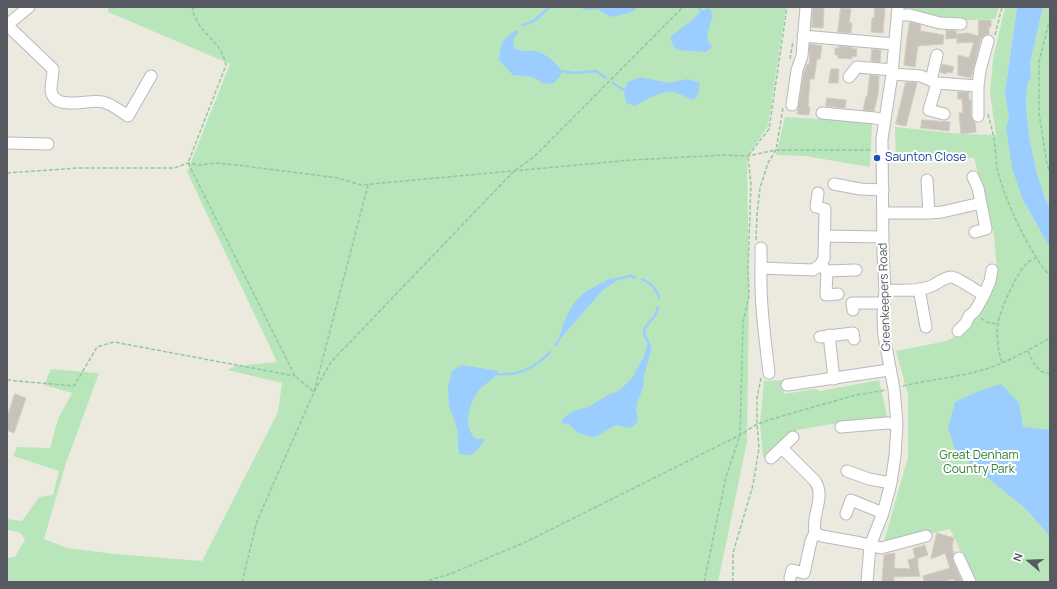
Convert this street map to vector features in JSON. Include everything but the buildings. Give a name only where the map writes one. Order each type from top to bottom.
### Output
[{"type":"street","points":[[29,7],[7,25],[53,69],[51,91],[55,99],[64,104],[95,101],[104,102],[128,116],[151,76]]},
{"type":"street","points":[[788,106],[802,56],[798,36],[806,11]]},
{"type":"street","points":[[897,11],[910,16],[940,22],[961,24]]},
{"type":"street","name":"Greenkeepers Road","points":[[867,582],[870,546],[883,513],[891,483],[895,456],[897,424],[894,389],[889,370],[884,336],[885,290],[882,139],[892,72],[897,11]]},
{"type":"street","points":[[798,36],[894,44]]},
{"type":"street","points":[[982,112],[978,86],[980,70],[991,40]]},
{"type":"street","points":[[937,55],[929,110],[944,114]]},
{"type":"street","points":[[849,77],[857,67],[921,76],[934,81],[978,86]]},
{"type":"street","points":[[822,112],[885,120]]},
{"type":"street","points":[[8,144],[48,144]]},
{"type":"street","points":[[973,177],[978,188],[986,229],[975,232]]},
{"type":"street","points":[[927,180],[929,213]]},
{"type":"street","points":[[834,184],[860,189],[883,190]]},
{"type":"street","points":[[818,193],[816,207],[825,209],[824,268],[826,295],[838,294]]},
{"type":"street","points":[[883,213],[942,212],[981,204]]},
{"type":"street","points":[[825,236],[883,238]]},
{"type":"street","points":[[759,244],[765,375]]},
{"type":"street","points":[[761,268],[814,270],[824,268],[856,270]]},
{"type":"street","points":[[958,331],[966,323],[969,316],[975,311],[984,295],[990,281],[992,270]]},
{"type":"street","points":[[885,290],[928,288],[938,284],[946,278],[952,277],[984,295]]},
{"type":"street","points":[[919,289],[926,327]]},
{"type":"street","points":[[852,310],[852,302],[884,303]]},
{"type":"street","points":[[834,379],[824,336],[850,336]]},
{"type":"street","points":[[787,385],[889,370]]},
{"type":"street","points":[[841,427],[887,423],[897,424]]},
{"type":"street","points":[[771,458],[793,437]]},
{"type":"street","points":[[782,448],[815,481],[819,486],[820,493],[814,527],[815,533],[811,541],[804,573],[792,570],[790,578]]},
{"type":"street","points":[[846,471],[870,479],[891,483]]},
{"type":"street","points":[[846,514],[851,500],[883,513]]},
{"type":"street","points":[[815,533],[822,536],[881,548],[926,536]]},
{"type":"street","points":[[959,558],[970,582]]},
{"type":"path","points":[[194,7],[192,11],[199,25],[214,40],[224,54],[226,65],[188,163],[295,376],[314,392]]},
{"type":"path","points":[[242,582],[257,521],[314,392],[332,362],[514,171],[534,157],[683,7]]},
{"type":"path","points":[[704,582],[726,477],[740,435],[743,322],[749,296],[748,268],[751,184],[748,156],[769,129],[787,7]]},
{"type":"path","points":[[991,40],[1002,7]]},
{"type":"path","points":[[1050,18],[1039,62],[1039,113],[1047,164],[1050,173]]},
{"type":"path","points":[[790,60],[798,36]]},
{"type":"path","points":[[759,244],[757,214],[760,188],[768,163],[776,150],[788,106]]},
{"type":"path","points":[[982,112],[993,135],[998,171],[1012,211],[1037,258],[1050,276]]},
{"type":"path","points":[[7,173],[78,168],[174,168],[188,163],[200,165],[215,163],[338,178],[361,184],[368,184],[639,160],[724,155],[748,156],[776,150],[872,150],[872,144]]},
{"type":"path","points":[[314,392],[368,184]]},
{"type":"path","points":[[1002,362],[999,356],[997,324],[1000,313],[1018,274],[1027,263],[1037,258]]},
{"type":"path","points":[[975,311],[976,314],[986,322],[997,324]]},
{"type":"path","points":[[423,582],[450,574],[528,541],[740,435],[757,424],[852,396],[976,372],[1028,351],[1050,338]]},
{"type":"path","points":[[7,380],[74,386],[97,347],[114,342],[295,376]]},
{"type":"path","points":[[1028,351],[1033,362],[1040,371],[1050,374]]},
{"type":"path","points":[[733,582],[733,553],[753,485],[759,448],[757,398],[765,375]]},
{"type":"green space","points":[[109,7],[786,7],[768,126],[747,157],[749,295],[747,442],[718,582],[7,582],[7,558],[15,557],[25,539],[19,532],[7,530],[7,519],[22,521],[39,497],[53,495],[59,471],[13,456],[17,447],[50,448],[58,419],[72,393],[44,385],[51,369],[99,373],[66,463],[44,539],[67,548],[115,554],[202,561],[278,412],[282,383],[227,370],[236,366],[277,362],[187,172],[230,64],[108,12]]},
{"type":"green space","points":[[911,7],[999,7],[995,19],[966,20],[942,19],[911,12]]},
{"type":"green space","name":"Great Denham Country Park","points":[[1005,7],[1017,7],[1005,93],[1023,200],[1050,248],[1050,582],[975,582],[950,529],[883,545],[908,457],[908,395],[896,351],[947,341],[967,329],[982,311],[992,289],[997,270],[994,235],[974,158],[896,160],[895,127],[961,134],[996,135],[990,93],[993,59]]},
{"type":"green space","points":[[1043,7],[1050,7],[1050,209],[1036,170],[1029,136],[1026,106],[1027,85],[1031,77],[1030,63]]},
{"type":"green space","points":[[785,117],[872,122],[870,167],[805,156],[776,155]]},
{"type":"green space","points":[[783,380],[784,394],[815,389],[820,391],[879,380],[888,420],[832,424],[797,430],[766,458],[763,457],[760,422],[764,381]]},
{"type":"water","points":[[583,7],[638,7],[632,12],[611,17],[597,9],[583,10]]},
{"type":"water","points":[[1017,7],[1043,7],[1030,63],[1031,77],[1027,85],[1026,106],[1029,136],[1036,170],[1050,209],[1050,248],[1023,200],[1012,168],[1006,127],[1009,119],[1005,93]]},
{"type":"water","points":[[709,8],[713,15],[707,39],[712,47],[706,52],[679,50],[674,47],[670,37],[691,21],[701,11]]},
{"type":"water","points":[[516,30],[518,32],[513,40],[514,48],[523,51],[540,52],[551,59],[562,71],[560,77],[552,84],[542,83],[533,77],[513,75],[499,60],[500,49],[503,42]]},
{"type":"water","points":[[640,77],[669,83],[688,79],[700,83],[698,94],[694,100],[677,93],[666,92],[655,95],[635,106],[626,103],[624,90],[628,82]]},
{"type":"water","points":[[612,278],[615,282],[603,290],[559,340],[568,312],[577,300],[587,291]]},
{"type":"water","points":[[648,342],[652,346],[644,376],[643,388],[636,409],[638,420],[635,425],[630,428],[616,425],[595,437],[586,436],[577,432],[570,425],[561,423],[563,418],[574,411],[588,407],[608,395],[619,391],[633,377],[644,356]]},
{"type":"water","points":[[462,365],[499,371],[481,388],[473,399],[468,421],[469,428],[471,434],[476,439],[484,438],[485,440],[474,453],[468,455],[459,454],[457,428],[449,406],[448,387],[452,371]]},
{"type":"water","points":[[1001,384],[1019,403],[1023,427],[1050,430],[1050,536],[1026,509],[956,452],[948,428],[955,402],[979,391]]},
{"type":"waterway","points":[[523,25],[534,21],[549,7]]},
{"type":"waterway","points":[[699,7],[701,11]]},
{"type":"waterway","points":[[562,71],[575,73],[596,71],[606,78]]},
{"type":"waterway","points":[[613,83],[624,90]]},
{"type":"waterway","points":[[614,280],[630,276],[635,277]]},
{"type":"waterway","points":[[642,279],[653,287],[659,298]]},
{"type":"waterway","points":[[648,342],[644,329],[656,314],[658,307]]},
{"type":"waterway","points":[[555,345],[559,340]]},
{"type":"waterway","points":[[498,374],[513,374],[520,372],[533,366],[550,352]]},
{"type":"place","name":"Saunton Close","points":[[877,158]]}]
